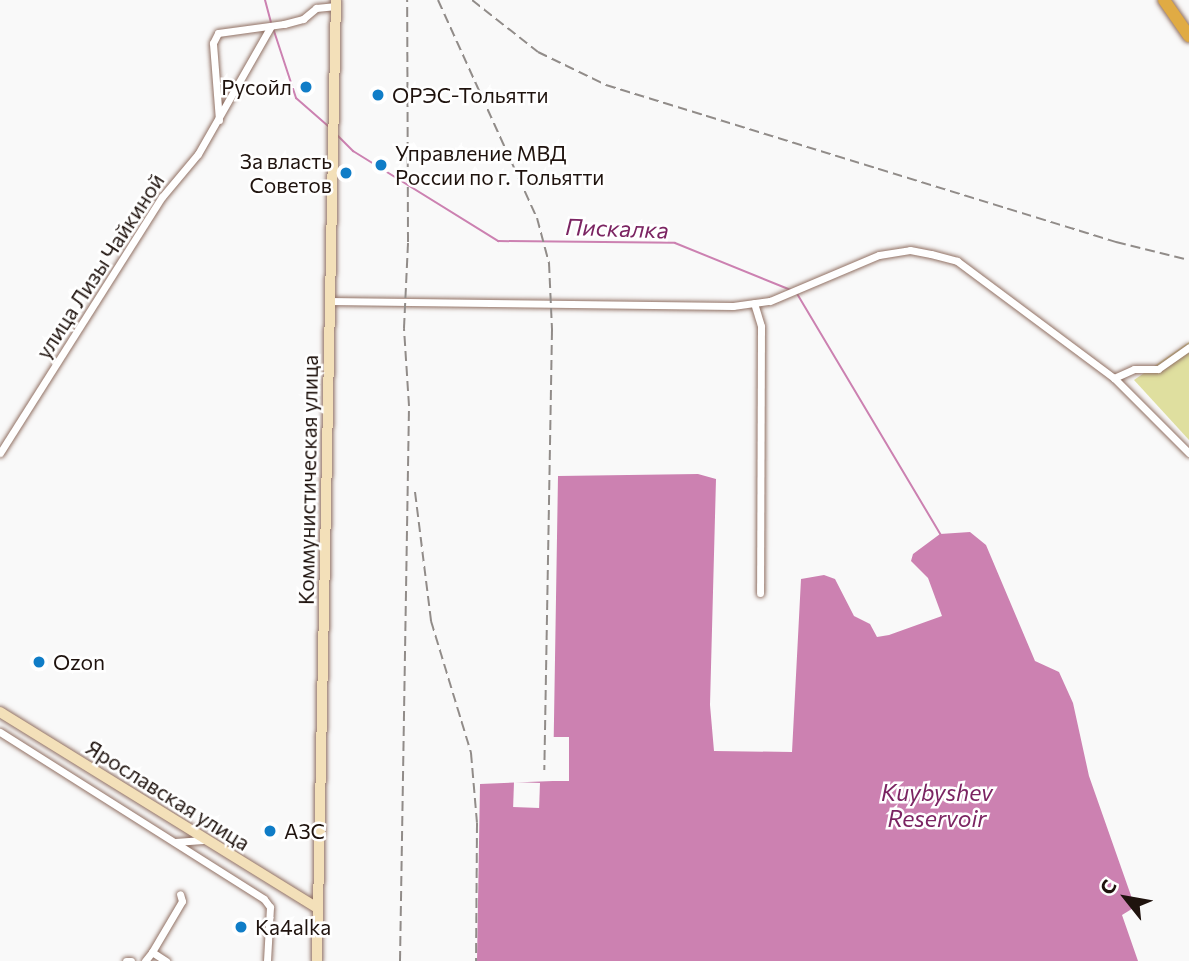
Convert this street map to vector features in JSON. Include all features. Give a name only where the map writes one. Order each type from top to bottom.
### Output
[{"type":"highway","points":[[1164,0],[1189,36]]},
{"type":"highway","points":[[1174,0],[1189,22]]},
{"type":"main road","name":"Коммунистическая улица","points":[[317,961],[336,3]]},
{"type":"main road","name":"Ярославская улица","points":[[0,712],[203,840],[317,908]]},
{"type":"street","points":[[219,120],[213,43],[218,33],[303,19],[316,8],[336,3]]},
{"type":"street","name":"улица Лизы Чайкиной","points":[[0,453],[162,197],[219,120],[271,26]]},
{"type":"street","points":[[329,301],[770,302],[879,255],[910,250],[957,261],[1114,378],[1189,453]]},
{"type":"street","points":[[754,303],[761,326],[760,593]]},
{"type":"street","points":[[1114,378],[1134,369],[1158,369],[1189,347]]},
{"type":"street","points":[[0,732],[175,842],[270,906],[267,961]]},
{"type":"street","points":[[175,842],[203,840]]},
{"type":"street","points":[[145,961],[182,901],[180,894]]},
{"type":"street","points":[[152,951],[166,961]]},
{"type":"green space","points":[[1189,342],[1189,440],[1134,380]]},
{"type":"water","name":"Kuybyshev Reservoir","points":[[698,474],[716,479],[710,705],[714,751],[792,752],[801,579],[824,575],[835,579],[854,616],[870,624],[877,637],[889,635],[942,616],[928,578],[911,561],[913,554],[940,534],[970,532],[986,545],[1035,661],[1059,672],[1073,703],[1089,776],[1135,907],[1122,915],[1138,961],[477,961],[480,784],[553,781],[558,476]]},
{"type":"pier","points":[[553,737],[569,737],[569,781],[553,781]]},
{"type":"pier","points":[[514,782],[540,783],[539,808],[513,807]]},
{"type":"waterway","name":"Пискалка","points":[[265,0],[271,23]]},
{"type":"waterway","name":"Пискалка","points":[[273,28],[296,98],[328,126]]},
{"type":"waterway","name":"Пискалка","points":[[337,135],[353,151],[498,241],[675,243],[791,290]]},
{"type":"waterway","name":"Пискалка","points":[[796,292],[940,534]]},
{"type":"railway","points":[[400,961],[409,406],[404,328],[408,242],[407,0]]},
{"type":"railway","points":[[438,0],[537,218],[549,263],[552,330],[544,770]]},
{"type":"railway","points":[[472,0],[538,52],[606,85],[1116,242],[1189,260]]},
{"type":"railway","points":[[415,492],[431,621],[471,753],[477,823],[476,961]]},
{"type":"place","name":"Русойл","points":[[306,87]]},
{"type":"place","name":"ОРЭС-Тольятти","points":[[378,95]]},
{"type":"place","name":"Управление МВД России по г. Тольятти","points":[[381,165]]},
{"type":"place","name":"За власть Советов","points":[[346,173]]},
{"type":"place","name":"Ozon","points":[[39,662]]},
{"type":"place","name":"АЗС","points":[[270,831]]},
{"type":"place","name":"Ka4alka","points":[[241,927]]}]
